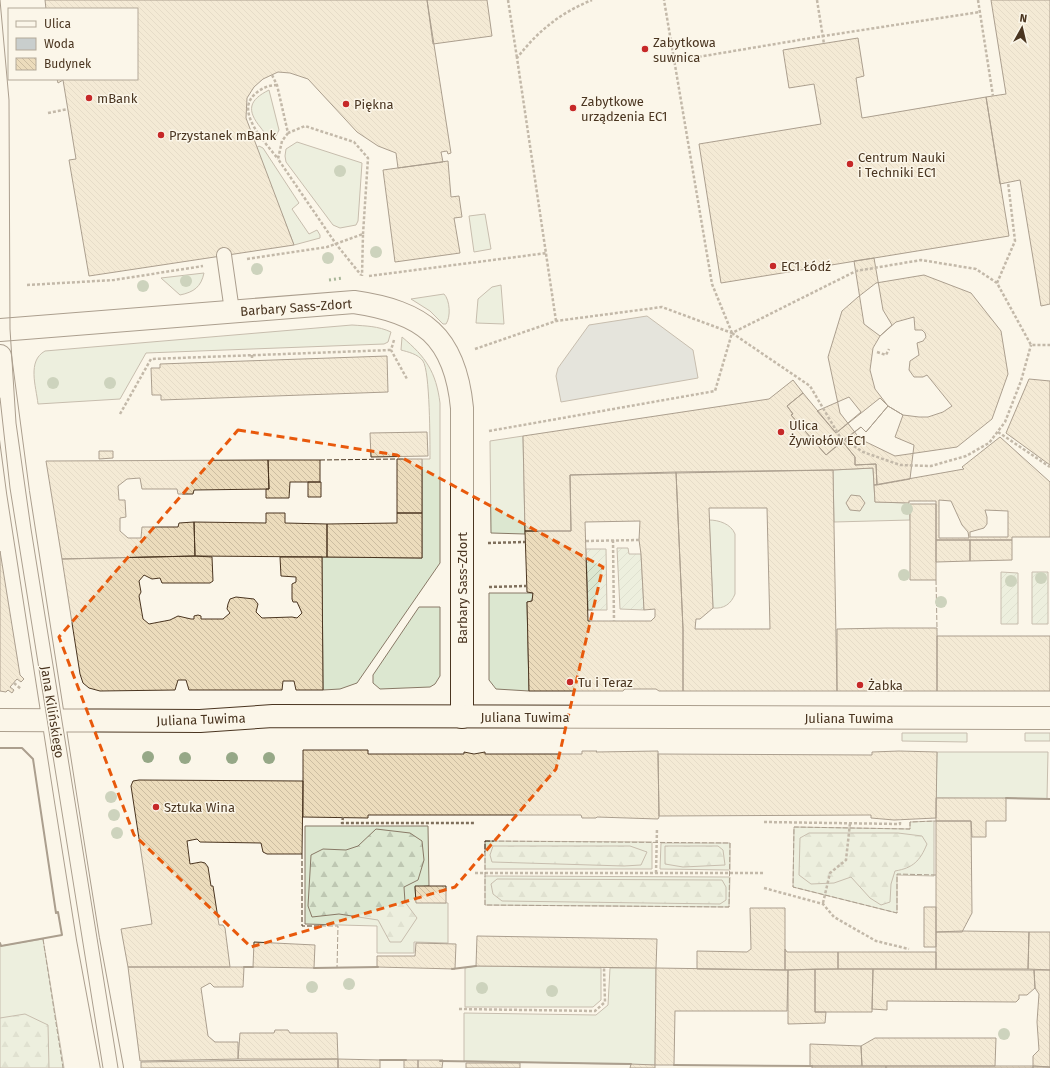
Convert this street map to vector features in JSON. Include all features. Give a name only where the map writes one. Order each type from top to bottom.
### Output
[{"type":"street","name":"Barbary Sass-Zdort","points":[[0,330],[354,302],[380,306],[407,316],[430,330],[445,346],[452,360],[461,391],[462,717]]},
{"type":"street","name":"Jana Kilińskiego","points":[[0,356],[18,492],[88,939],[112,1068]]},
{"type":"street","name":"Juliana Tuwima","points":[[0,720],[200,721],[273,716],[1050,718]]},
{"type":"lane","points":[[224,255],[232,311]]},
{"type":"path","points":[[508,0],[556,321]]},
{"type":"path","points":[[517,58],[535,36],[572,8],[592,0]]},
{"type":"path","points":[[462,435],[715,391],[732,333],[712,284],[664,0]]},
{"type":"path","points":[[817,0],[824,44]]},
{"type":"path","points":[[978,0],[993,96]]},
{"type":"path","points":[[674,61],[980,12]]},
{"type":"path","points":[[272,75],[277,85],[288,133]]},
{"type":"path","points":[[277,85],[271,85],[259,91],[252,97],[248,106],[249,119],[336,244],[362,277]]},
{"type":"path","points":[[48,113],[68,110]]},
{"type":"path","points":[[278,159],[282,140],[288,133],[304,126],[354,142],[368,158],[362,234]]},
{"type":"path","points":[[997,283],[1015,241],[1008,182]]},
{"type":"path","points":[[362,277],[547,253]]},
{"type":"path","points":[[452,360],[476,349],[556,321],[662,307],[732,333],[810,386],[840,437],[863,452],[900,466],[931,466],[966,456],[989,443],[1004,422],[1021,381],[1031,345],[997,283],[976,269],[921,260],[856,271],[732,333]]},
{"type":"path","points":[[354,302],[362,277]]},
{"type":"path","points":[[395,337],[391,350],[407,379]]},
{"type":"path","points":[[1031,345],[1050,345]]},
{"type":"path","points":[[877,352],[886,355],[889,349]]},
{"type":"path","points":[[120,414],[151,359],[391,350]]},
{"type":"path","points":[[252,355],[252,360]]},
{"type":"path","points":[[998,432],[1050,467]]},
{"type":"path","points":[[613,540],[614,621]]},
{"type":"path","points":[[586,541],[639,540]]},
{"type":"path","points":[[484,543],[525,542]]},
{"type":"path","points":[[483,587],[526,586]]},
{"type":"path","points":[[14,683],[21,689]]},
{"type":"path","points":[[343,817],[342,823],[474,823]]},
{"type":"path","points":[[764,822],[900,824],[900,819]]},
{"type":"path","points":[[823,904],[830,873],[846,860],[850,823]]},
{"type":"path","points":[[656,873],[657,828]]},
{"type":"path","points":[[475,873],[764,873]]},
{"type":"path","points":[[764,888],[823,904],[834,917],[876,941],[909,949]]},
{"type":"path","points":[[459,1009],[595,1011],[604,1002],[604,968]]},
{"type":"highlighted area","points":[[238,430],[397,455],[603,567],[556,769],[455,887],[251,947],[134,835],[59,637]]},
{"type":"green space","points":[[269,90],[279,130],[273,138],[267,135],[256,122],[252,111],[252,106],[257,98]]},
{"type":"green space","points":[[297,142],[362,163],[358,221],[356,225],[340,228],[333,225],[286,162],[286,149]]},
{"type":"green space","points":[[259,146],[263,148],[299,203],[292,209],[309,234],[317,230],[320,238],[294,245],[256,148]]},
{"type":"green space","points":[[485,214],[491,249],[474,252],[469,216]]},
{"type":"green space","points":[[204,273],[201,282],[196,288],[180,295],[161,278]]},
{"type":"green space","points":[[501,285],[504,324],[476,323],[478,299],[492,287]]},
{"type":"green space","points":[[444,294],[448,300],[449,309],[449,317],[446,324],[443,324],[430,311],[411,299]]},
{"type":"green space","points":[[352,325],[377,327],[391,332],[388,342],[384,344],[146,353],[120,399],[38,404],[34,367],[39,355],[45,351]]},
{"type":"green space","points":[[402,337],[424,358],[436,382],[440,403],[440,563],[357,683],[340,689],[323,690],[322,557],[422,558],[422,459],[430,459],[427,378],[423,361],[413,354],[401,350]]},
{"type":"green space","points":[[523,436],[525,534],[491,533],[490,441]]},
{"type":"green space","points":[[873,468],[875,502],[909,503],[910,520],[834,522],[833,470]]},
{"type":"green space","points":[[709,520],[728,525],[735,534],[735,594],[727,605],[721,608],[713,608]]},
{"type":"green space","points":[[617,548],[628,548],[629,554],[641,554],[644,610],[620,609]]},
{"type":"green space","points":[[586,549],[606,549],[607,610],[588,610]]},
{"type":"green space","points":[[1001,572],[1018,573],[1018,624],[1001,624]]},
{"type":"green space","points":[[1032,572],[1048,572],[1048,624],[1032,624]]},
{"type":"green space","points":[[489,593],[533,593],[532,601],[527,602],[529,691],[496,689],[489,680]]},
{"type":"green space","points":[[419,607],[440,607],[440,676],[435,684],[430,687],[380,689],[373,683],[373,675]]},
{"type":"green space","points":[[902,733],[967,733],[967,742],[902,741]]},
{"type":"green space","points":[[1025,733],[1050,733],[1050,741],[1025,741]]},
{"type":"green space","points":[[937,752],[1048,752],[1047,799],[936,798]]},
{"type":"green space","points":[[934,821],[934,876],[897,875],[897,913],[793,887],[794,827],[910,829],[910,822]]},
{"type":"green space","points":[[305,826],[428,826],[429,886],[415,887],[416,902],[448,903],[448,943],[414,942],[414,953],[377,953],[377,926],[305,924]]},
{"type":"green space","points":[[376,829],[410,833],[422,841],[424,860],[418,880],[404,887],[405,902],[417,918],[401,942],[390,942],[378,920],[339,914],[312,917],[308,906],[311,855],[323,849],[346,850],[358,846]]},
{"type":"green space","points":[[809,833],[898,833],[922,836],[927,844],[922,855],[915,863],[907,868],[895,871],[891,884],[890,902],[881,905],[870,898],[851,877],[834,883],[811,884],[799,875],[800,838]]},
{"type":"green space","points":[[485,841],[652,842],[652,869],[485,869]]},
{"type":"green space","points":[[661,843],[730,843],[730,870],[660,869]]},
{"type":"green space","points":[[493,846],[630,846],[647,852],[641,865],[624,866],[492,862],[490,855]]},
{"type":"green space","points":[[665,846],[718,846],[723,850],[725,865],[683,867],[665,864]]},
{"type":"green space","points":[[485,876],[730,877],[729,907],[485,905]]},
{"type":"green space","points":[[497,879],[722,880],[726,887],[726,900],[720,904],[502,901],[493,894],[491,884]]},
{"type":"green space","points":[[43,939],[64,1068],[0,1068],[0,946]]},
{"type":"green space","points":[[476,966],[601,968],[601,1000],[593,1007],[465,1007],[465,968]]},
{"type":"green space","points":[[610,968],[656,968],[655,1065],[464,1061],[464,1013],[596,1015],[608,1005]]},
{"type":"green space","points":[[25,1014],[48,1025],[49,1068],[0,1068],[0,1018]]},
{"type":"water","points":[[647,316],[693,350],[698,378],[561,402],[556,376],[558,368],[589,325]]},
{"type":"building","name":"Przystanek mBank","points":[[45,0],[427,0],[451,153],[448,154],[447,151],[441,152],[443,162],[398,168],[396,153],[378,146],[357,132],[308,79],[290,73],[278,72],[263,79],[254,87],[247,98],[246,118],[294,245],[89,276],[69,160],[76,159],[63,80],[138,80],[138,8],[46,8]]},
{"type":"building","points":[[427,0],[487,0],[492,36],[433,44]]},
{"type":"building","points":[[991,0],[1050,0],[1050,304],[1041,306],[1020,180],[1000,184],[986,97],[1006,94]]},
{"type":"building","name":"Centrum Nauki i Techniki EC1","points":[[858,38],[864,76],[856,78],[862,118],[986,97],[1009,236],[721,283],[699,144],[821,124],[814,84],[789,88],[783,50]]},
{"type":"building","points":[[448,161],[451,197],[459,196],[462,217],[454,218],[460,253],[395,262],[383,170]]},
{"type":"building","points":[[874,258],[883,310],[892,325],[880,336],[864,324],[854,261]]},
{"type":"building","points":[[924,275],[971,293],[1001,331],[1008,374],[992,419],[957,447],[895,456],[860,439],[840,413],[828,357],[842,311],[858,297],[876,283]]},
{"type":"building","points":[[914,317],[915,330],[922,330],[926,337],[923,341],[917,343],[919,355],[910,361],[909,370],[914,377],[923,377],[927,375],[952,406],[943,412],[928,417],[903,415],[888,406],[875,389],[870,370],[873,348],[880,336],[896,322]]},
{"type":"building","points":[[387,356],[388,392],[161,400],[161,395],[152,395],[151,368],[160,368],[160,364]]},
{"type":"building","points":[[1029,379],[1050,381],[1050,465],[1006,433]]},
{"type":"building","points":[[793,380],[803,393],[787,406],[793,414],[791,415],[826,455],[842,441],[855,457],[855,465],[876,464],[877,485],[874,485],[873,468],[570,475],[571,531],[525,531],[523,436],[769,399]]},
{"type":"building","points":[[803,393],[836,433],[880,398],[888,406],[866,432],[861,427],[826,455],[791,415],[793,414],[787,406]]},
{"type":"building","points":[[849,397],[861,412],[836,433],[817,411]]},
{"type":"building","points":[[888,406],[903,415],[895,437],[914,445],[910,479],[877,485],[876,464],[855,465],[855,457],[842,441],[861,427],[866,432]]},
{"type":"building","points":[[427,432],[428,456],[371,457],[370,433]]},
{"type":"building","points":[[1000,437],[1050,482],[1050,537],[1012,537],[1012,540],[936,540],[936,501],[909,501],[909,503],[875,502],[874,485],[964,469],[962,467]],"holes":[[[939,500],[951,501],[962,525],[968,532],[969,538],[939,538]],[[985,510],[1008,511],[1008,537],[970,537],[970,532],[984,528],[987,524]]]},
{"type":"building","points":[[99,451],[113,451],[113,458],[99,459]]},
{"type":"building","points":[[397,459],[422,459],[422,513],[397,513]]},
{"type":"building","points":[[268,460],[269,489],[194,490],[193,494],[178,494],[177,489],[142,489],[140,478],[127,479],[118,486],[119,500],[125,500],[126,517],[120,518],[120,531],[128,538],[141,538],[142,527],[178,527],[179,523],[194,522],[195,556],[62,559],[46,461]]},
{"type":"building","points":[[268,460],[320,460],[320,482],[290,482],[289,498],[266,498],[266,489],[269,489]]},
{"type":"building","points":[[833,470],[837,691],[683,691],[683,629],[676,472]],"holes":[[[709,508],[767,508],[770,629],[695,629],[696,619],[700,619],[713,608]]]},
{"type":"building","points":[[676,472],[683,629],[683,691],[625,689],[623,691],[529,691],[527,602],[532,601],[533,593],[527,592],[525,531],[571,531],[570,475]],"holes":[[[640,521],[639,540],[644,610],[655,609],[655,617],[651,621],[588,621],[585,522]]]},
{"type":"building","points":[[308,482],[321,482],[321,497],[308,497]]},
{"type":"building","points":[[851,495],[860,496],[865,503],[860,511],[850,510],[846,503]]},
{"type":"building","points":[[910,504],[936,504],[936,580],[910,580]]},
{"type":"building","points":[[266,513],[285,513],[285,523],[327,524],[327,557],[195,556],[194,522],[266,523]]},
{"type":"building","points":[[397,513],[422,513],[422,558],[327,557],[327,524],[397,523]]},
{"type":"building","points":[[936,540],[970,540],[970,561],[936,562]]},
{"type":"building","points":[[970,540],[1012,540],[1012,560],[970,561]]},
{"type":"building","points":[[0,551],[20,675],[24,679],[21,682],[17,679],[10,687],[14,690],[12,693],[8,690],[6,692],[0,691]]},
{"type":"building","points":[[195,556],[212,557],[213,581],[210,583],[162,583],[160,578],[152,579],[144,575],[139,581],[141,592],[139,596],[143,619],[149,624],[170,620],[178,616],[194,619],[194,616],[198,615],[201,616],[201,619],[223,619],[230,613],[227,609],[230,599],[236,597],[254,599],[258,604],[256,612],[262,618],[297,618],[302,613],[297,602],[293,602],[292,599],[292,584],[296,582],[296,577],[281,576],[280,557],[322,557],[323,690],[296,690],[294,681],[283,681],[282,690],[189,690],[186,680],[178,680],[175,690],[100,691],[89,688],[83,683],[80,674],[62,559]]},
{"type":"building","points":[[937,628],[937,691],[837,691],[837,629]]},
{"type":"building","points":[[937,636],[1050,636],[1050,691],[937,691]]},
{"type":"building","points":[[303,750],[368,750],[368,754],[464,754],[464,752],[474,754],[485,752],[485,754],[582,754],[582,751],[658,751],[659,817],[658,819],[582,818],[581,815],[368,815],[368,818],[303,817]]},
{"type":"building","points":[[872,752],[937,752],[936,818],[894,820],[871,818],[871,815],[659,816],[658,754],[872,755]]},
{"type":"building","points":[[133,781],[303,781],[302,854],[267,854],[263,852],[261,843],[200,842],[197,839],[187,841],[190,864],[201,862],[205,863],[208,867],[211,886],[213,886],[219,925],[223,925],[225,928],[230,967],[128,967],[121,929],[152,924],[131,786]]},
{"type":"building","points":[[936,798],[1006,798],[1006,821],[986,821],[986,837],[972,837],[971,821],[936,821]]},
{"type":"building","points":[[936,821],[971,821],[972,913],[962,932],[936,932]]},
{"type":"building","points":[[415,886],[446,886],[446,903],[416,903]]},
{"type":"building","points":[[924,907],[936,907],[936,947],[924,947]]},
{"type":"building","points":[[750,908],[785,908],[785,970],[697,969],[697,951],[747,952],[751,949]]},
{"type":"building","points":[[936,932],[1029,932],[1028,969],[936,969]]},
{"type":"building","points":[[1029,932],[1050,932],[1050,970],[1028,969]]},
{"type":"building","points":[[477,936],[657,939],[656,968],[476,966]]},
{"type":"building","points":[[254,942],[315,945],[314,968],[253,967]]},
{"type":"building","points":[[416,943],[456,944],[455,969],[377,967],[377,956],[415,956]]},
{"type":"building","points":[[785,949],[787,952],[838,952],[838,969],[785,970]]},
{"type":"building","points":[[838,952],[936,952],[936,969],[838,969]]},
{"type":"building","points":[[128,967],[244,967],[243,987],[214,987],[210,983],[201,988],[208,1036],[215,1042],[238,1042],[238,1059],[140,1061]]},
{"type":"building","points":[[656,968],[788,970],[787,1011],[675,1011],[674,1065],[655,1065]]},
{"type":"building","points":[[815,969],[873,969],[872,1012],[815,1012]]},
{"type":"building","points":[[815,969],[815,1012],[826,1012],[825,1023],[788,1024],[788,970]]},
{"type":"building","points":[[873,969],[1034,970],[1035,988],[1027,995],[1019,995],[1019,999],[1016,1002],[887,1001],[887,1010],[872,1009]]},
{"type":"building","points":[[1034,970],[1050,970],[1050,1067],[1033,1066],[1033,1056],[1039,1050],[1037,1022],[1039,994],[1035,988]]},
{"type":"building","points":[[275,1030],[288,1030],[290,1033],[337,1033],[338,1059],[238,1059],[240,1033],[274,1033]]},
{"type":"building","points":[[875,1038],[996,1038],[995,1066],[862,1066],[861,1046]]},
{"type":"building","points":[[810,1044],[861,1046],[862,1066],[810,1066]]},
{"type":"building","points":[[338,1059],[380,1060],[380,1068],[338,1068]]},
{"type":"building","points":[[338,1059],[338,1068],[141,1068],[141,1062]]},
{"type":"building","points":[[404,1060],[418,1060],[418,1068],[404,1068]]},
{"type":"building","points":[[418,1060],[443,1060],[442,1068],[418,1068]]},
{"type":"building","points":[[466,1063],[520,1063],[520,1068],[466,1068]]},
{"type":"building","points":[[631,1064],[655,1065],[655,1068],[630,1068]]},
{"type":"building","points":[[812,1066],[886,1066],[886,1068],[812,1068]]},
{"type":"building","points":[[886,1066],[1033,1066],[1033,1068],[886,1068]]},
{"type":"building","points":[[1033,1066],[1050,1067],[1050,1068],[1033,1068]]},
{"type":"tram line","points":[[0,0],[9,100],[10,329],[16,423],[31,529],[118,1068]]},
{"type":"tram line","points":[[0,398],[10,488],[103,1068]]},
{"type":"hedge","points":[[329,280],[343,278]]},
{"type":"fence","points":[[320,460],[397,459]]},
{"type":"fence","points":[[936,580],[937,628]]},
{"type":"fence","points":[[936,821],[910,822],[910,829],[794,827],[793,887],[897,913],[897,874],[936,875]]},
{"type":"fence","points":[[485,841],[730,843],[729,907],[485,905],[485,841]]},
{"type":"fence","points":[[302,854],[302,926],[338,926],[337,968]]},
{"type":"fence","points":[[43,939],[63,1068]]},
{"type":"wall","points":[[0,748],[22,748],[33,759],[56,913],[58,912],[62,935],[1,946],[0,943]]},
{"type":"wall","points":[[1006,798],[1050,799]]},
{"type":"wall","points":[[452,969],[476,966]]},
{"type":"wall","points":[[244,967],[253,967]]},
{"type":"wall","points":[[314,968],[378,967]]},
{"type":"wall","points":[[380,1060],[406,1060]]},
{"type":"wall","points":[[440,1061],[631,1064]]},
{"type":"wall","points":[[674,1065],[812,1066]]},
{"type":"place","name":"Zabytkowa suwnica","points":[[645,49]]},
{"type":"place","name":"mBank","points":[[89,98]]},
{"type":"place","name":"Piękna","points":[[346,104]]},
{"type":"place","name":"Zabytkowe urządzenia EC1","points":[[573,108]]},
{"type":"place","name":"Przystanek mBank","points":[[161,135]]},
{"type":"place","name":"Centrum Nauki i Techniki EC1","points":[[850,164]]},
{"type":"place","name":"EC1 Łódź","points":[[773,266]]},
{"type":"place","name":"Ulica Żywiołów EC1","points":[[781,432]]},
{"type":"place","name":"Tu i Teraz","points":[[570,682]]},
{"type":"place","name":"Żabka","points":[[860,685]]},
{"type":"place","name":"Sztuka Wina","points":[[156,807]]}]
